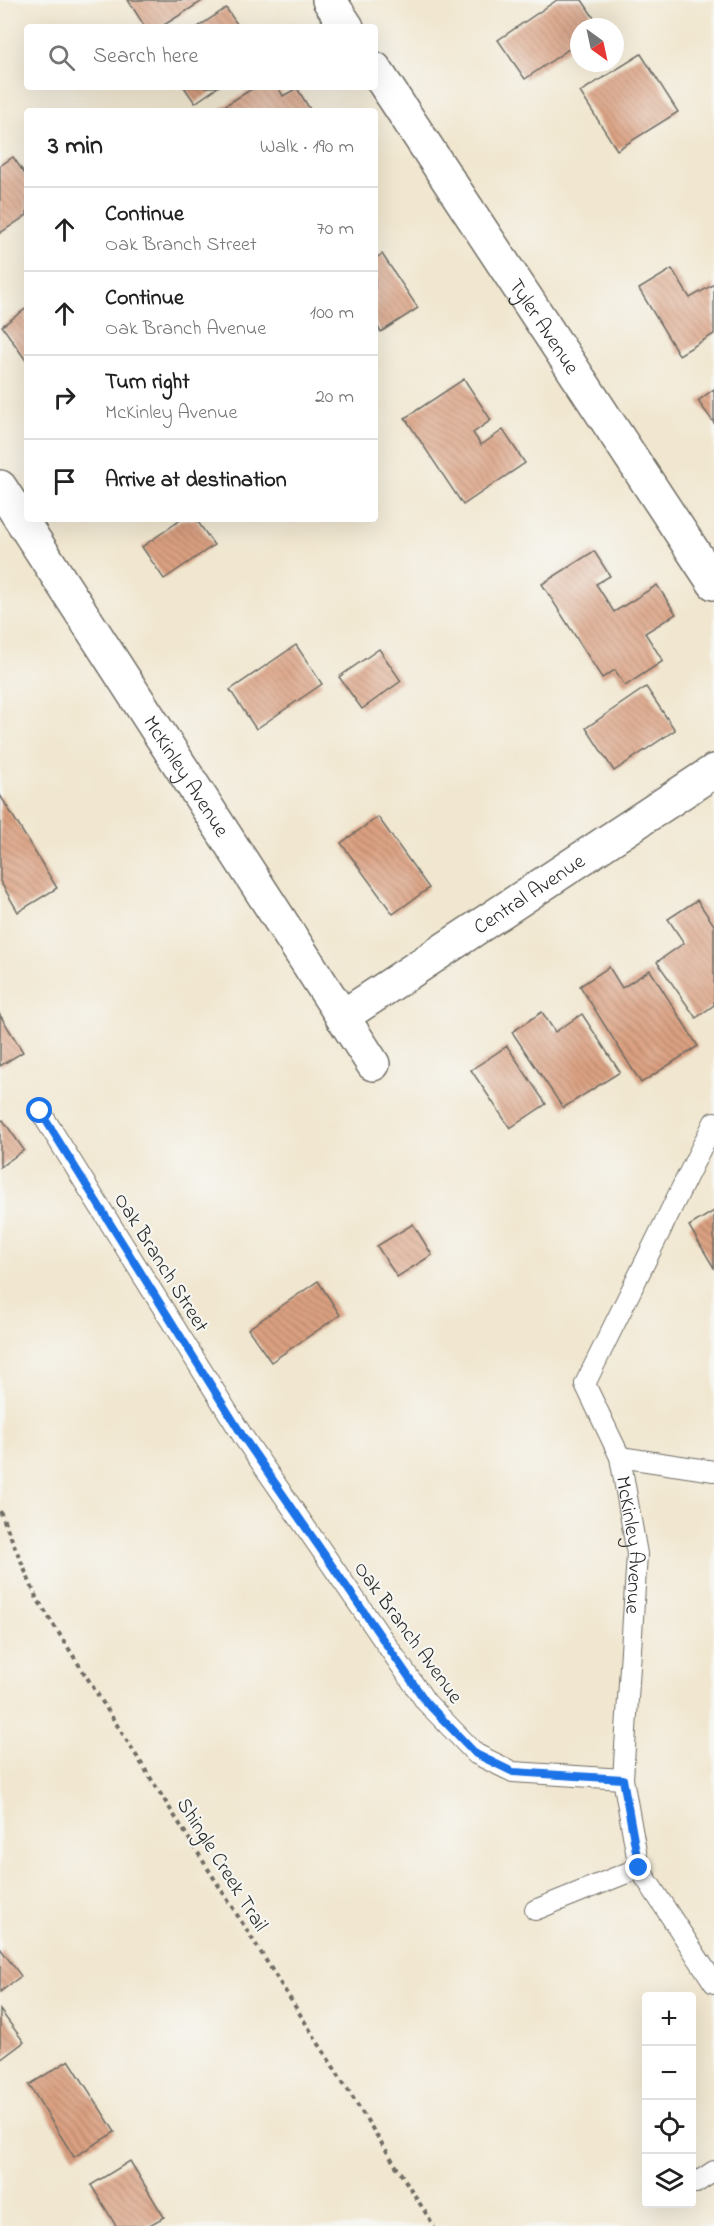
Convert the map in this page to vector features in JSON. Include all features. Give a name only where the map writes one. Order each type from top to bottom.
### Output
[{"type":"street","points":[[329,0],[345,24]]},
{"type":"street","name":"Tyler Avenue","points":[[378,74],[714,583]]},
{"type":"street","name":"McKinley Avenue","points":[[0,487],[373,1064]]},
{"type":"street","name":"Central Avenue","points":[[342,1017],[714,771]]},
{"type":"lane","name":"Oak Branch Street","points":[[40,1111],[244,1438]]},
{"type":"lane","name":"McKinley Avenue","points":[[714,1122],[585,1384],[620,1457],[636,1554],[623,1779],[639,1868],[714,1983]]},
{"type":"lane","name":"Oak Branch Avenue","points":[[244,1438],[426,1702],[476,1754],[513,1772],[623,1779]]},
{"type":"lane","points":[[620,1457],[714,1471]]},
{"type":"lane","points":[[535,1910],[639,1868]]},
{"type":"lane","points":[[696,2182],[714,2171]]},
{"type":"path","name":"Shingle Creek Trail","points":[[0,1511],[36,1597],[435,2226]]},
{"type":"building","points":[[128,0],[204,0],[166,24],[143,24]]},
{"type":"building","points":[[557,0],[582,0],[594,18],[570,18],[570,48],[525,79],[498,40]]},
{"type":"building","points":[[226,8],[237,24],[202,24]]},
{"type":"building","points":[[641,54],[678,112],[617,150],[580,92],[612,72],[624,72],[624,65]]},
{"type":"building","points":[[186,90],[214,90],[195,103]]},
{"type":"building","points":[[250,90],[280,90],[283,96],[298,90],[309,108],[221,108]]},
{"type":"building","points":[[13,157],[24,173],[24,217],[0,233],[0,166]]},
{"type":"building","points":[[382,254],[418,308],[381,332],[378,328],[378,257]]},
{"type":"building","points":[[672,269],[690,298],[714,284],[714,334],[679,355],[639,289]]},
{"type":"building","points":[[24,310],[24,358],[2,326]]},
{"type":"building","points":[[464,379],[491,420],[473,433],[481,445],[503,430],[525,463],[463,505],[405,418]]},
{"type":"building","points":[[714,389],[714,423],[698,401]]},
{"type":"building","points":[[178,522],[198,522],[214,545],[164,579],[142,547]]},
{"type":"building","points":[[594,551],[610,576],[596,584],[614,612],[657,585],[676,614],[645,633],[663,661],[625,686],[615,670],[602,678],[542,584]]},
{"type":"building","points":[[296,645],[322,684],[256,729],[230,690]]},
{"type":"building","points":[[379,649],[401,681],[362,709],[339,677]]},
{"type":"building","points":[[646,687],[675,730],[614,771],[586,728]]},
{"type":"building","points":[[0,795],[57,888],[18,912],[0,881]]},
{"type":"building","points":[[378,817],[429,888],[393,914],[341,843]]},
{"type":"building","points":[[697,900],[714,925],[714,1005],[696,1018],[657,962],[684,943],[668,919]]},
{"type":"building","points":[[609,967],[622,988],[650,970],[698,1046],[641,1083],[580,986]]},
{"type":"building","points":[[542,1012],[555,1032],[582,1014],[620,1072],[563,1108],[512,1032]]},
{"type":"building","points":[[0,1015],[23,1052],[0,1066]]},
{"type":"building","points":[[507,1046],[546,1104],[510,1128],[471,1070]]},
{"type":"building","points":[[3,1120],[24,1150],[0,1167],[0,1122]]},
{"type":"building","points":[[714,1211],[714,1268],[689,1226]]},
{"type":"building","points":[[413,1224],[432,1255],[397,1277],[377,1246]]},
{"type":"building","points":[[318,1281],[340,1315],[271,1362],[248,1329]]},
{"type":"building","points":[[0,1948],[21,1976],[0,1992]]},
{"type":"building","points":[[0,2010],[24,2042],[0,2060]]},
{"type":"building","points":[[69,2060],[115,2132],[74,2157],[29,2085]]},
{"type":"building","points":[[130,2161],[164,2217],[148,2226],[116,2226],[91,2185]]},
{"type":"route","points":[[40,1111],[244,1438],[426,1702],[476,1754],[513,1772],[623,1779],[639,1868]]}]
